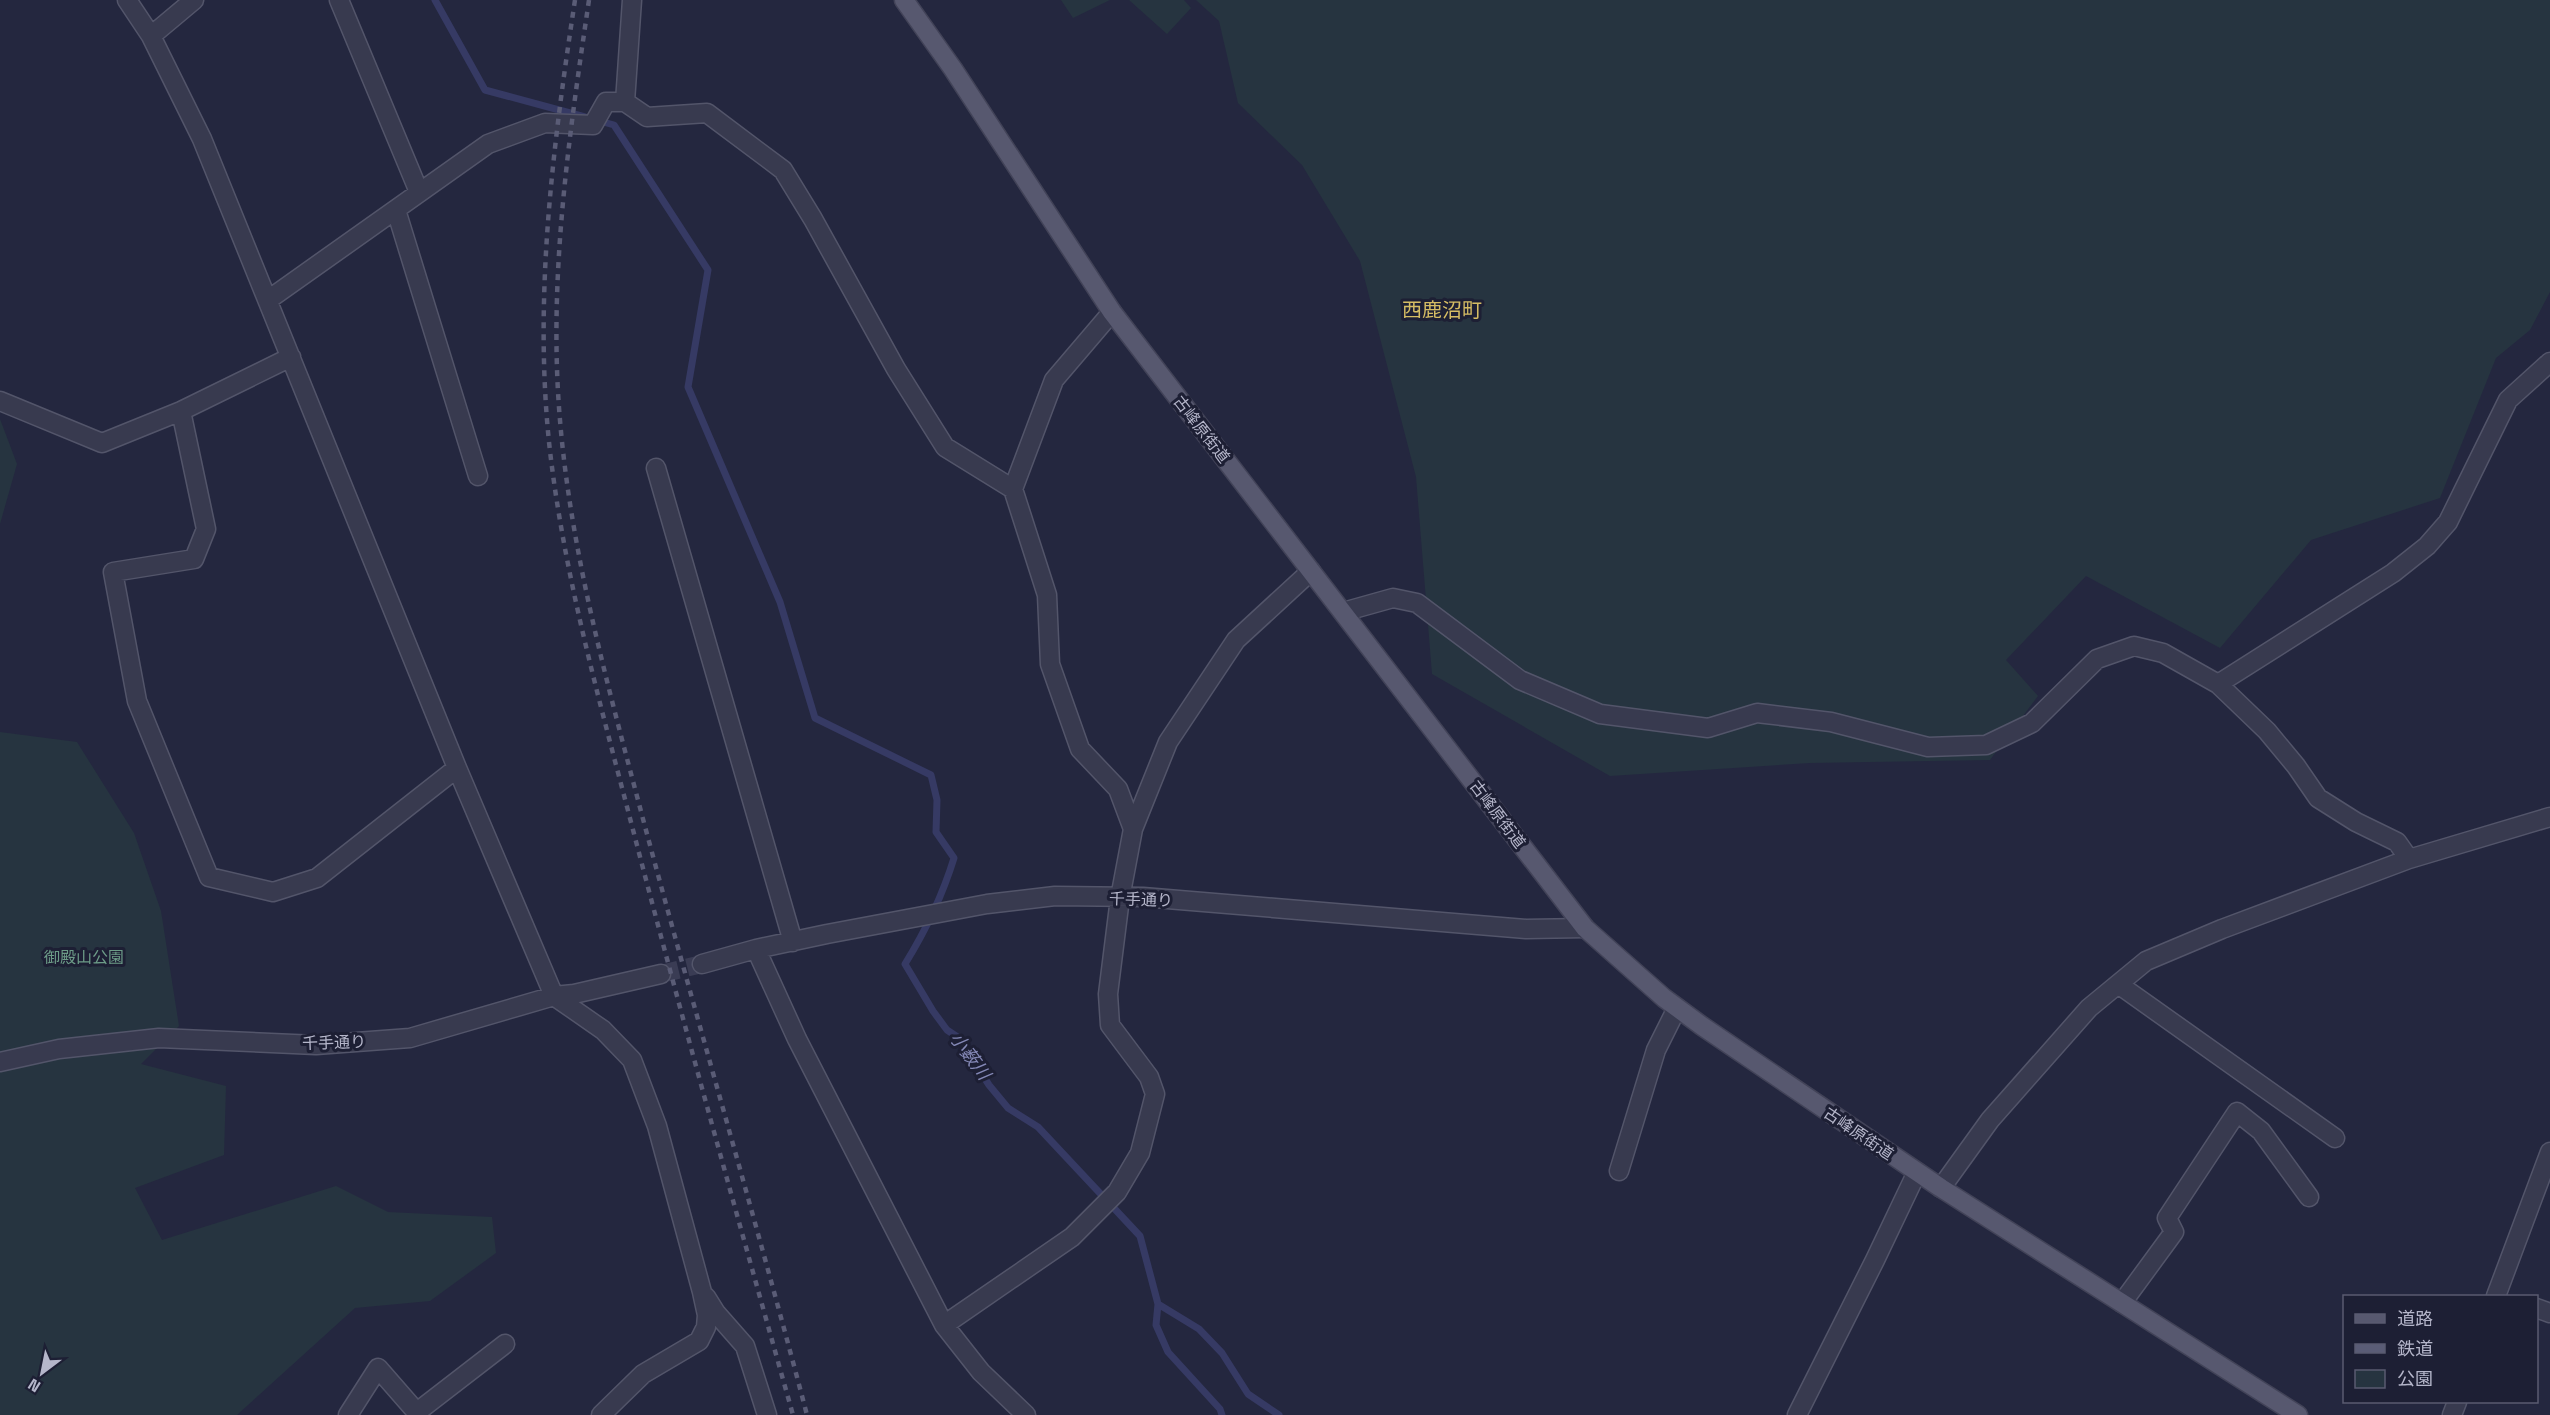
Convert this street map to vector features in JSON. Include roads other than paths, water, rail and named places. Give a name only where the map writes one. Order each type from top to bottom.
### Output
[{"type":"main road","name":"古峰原街道","points":[[904,0],[953,69],[1112,312],[1585,928],[1677,1008],[1917,1172],[2298,1415]]},
{"type":"street","points":[[128,0],[151,36],[202,139],[458,768],[554,996],[603,1030],[632,1060],[657,1126],[701,1287],[707,1315],[706,1327],[699,1341],[643,1374],[601,1415]]},
{"type":"street","points":[[151,36],[194,0]]},
{"type":"street","points":[[339,0],[419,192]]},
{"type":"street","points":[[625,102],[632,0]]},
{"type":"street","points":[[268,300],[488,144],[545,123],[593,125],[606,102],[625,102],[647,117],[707,113],[783,170],[813,219],[896,369],[945,447],[1013,489]]},
{"type":"street","points":[[396,210],[478,476]]},
{"type":"street","points":[[1112,312],[1054,380],[1013,489],[1047,596],[1050,664],[1080,749],[1118,789],[1132,829]]},
{"type":"street","points":[[0,401],[102,443],[181,411],[291,357]]},
{"type":"street","points":[[2218,684],[2393,573],[2427,546],[2448,522],[2508,400],[2550,362]]},
{"type":"street","points":[[181,411],[206,529],[194,559],[113,572],[137,701],[209,877],[273,892],[317,878],[458,768]]},
{"type":"street","points":[[656,468],[793,942]]},
{"type":"street","points":[[944,1325],[1072,1237],[1117,1191],[1140,1153],[1155,1094],[1149,1077],[1110,1025],[1107,994],[1132,829],[1168,742],[1236,640],[1311,571]]},
{"type":"street","points":[[1343,612],[1394,598],[1417,603],[1520,680],[1600,714],[1708,728],[1757,713],[1831,722],[1928,747],[1986,745],[2032,723],[2097,659],[2134,646],[2163,653],[2218,684],[2267,731],[2296,766],[2318,798],[2356,822],[2397,842],[2409,859]]},
{"type":"street","points":[[1941,1188],[1990,1120],[2089,1008],[2146,961],[2222,929],[2409,859],[2550,817]]},
{"type":"street","name":"千手通り","points":[[702,964],[756,949],[987,904],[1055,896],[1143,897],[1526,929],[1585,928]]},
{"type":"street","points":[[756,949],[797,1039],[944,1325],[981,1372],[1026,1415]]},
{"type":"street","name":"千手通り","points":[[0,1062],[59,1049],[159,1038],[316,1045],[410,1038],[554,996],[574,994],[661,974]]},
{"type":"street","points":[[2118,984],[2335,1138]]},
{"type":"street","points":[[1619,1171],[1656,1050],[1677,1008]]},
{"type":"street","points":[[2122,1303],[2174,1232],[2167,1218],[2237,1112],[2262,1131],[2309,1197]]},
{"type":"street","points":[[2500,1295],[2550,1152]]},
{"type":"street","points":[[1797,1415],[1917,1172]]},
{"type":"street","points":[[701,1287],[717,1313],[745,1346],[767,1415]]},
{"type":"street","points":[[348,1415],[378,1368],[418,1414],[505,1344]]},
{"type":"waterway","points":[[435,0],[485,90],[585,117]]},
{"type":"waterway","name":"小薮川","points":[[596,120],[614,125],[708,270],[688,387],[780,602],[815,718],[931,775],[937,800],[936,832],[954,858],[933,913],[905,964],[933,1011],[947,1030],[959,1038],[989,1085],[1008,1108],[1038,1127],[1140,1236],[1158,1304],[1156,1325],[1168,1352],[1220,1409],[1222,1415]]},
{"type":"waterway","points":[[1158,1304],[1199,1329],[1222,1353],[1248,1394],[1279,1415]]},
{"type":"tunnel","points":[[661,974],[702,964]]},
{"type":"railway","points":[[575,0],[553,165],[545,276],[545,387],[555,491],[583,635],[607,731],[651,900],[793,1415]]},
{"type":"railway","points":[[589,0],[570,138],[558,277],[557,369],[567,483],[587,596],[614,708],[807,1415]]},
{"type":"district","name":"西鹿沼町","points":[[1442,310]]},
{"type":"park label","name":"御殿山公園","points":[[84,957]]}]
